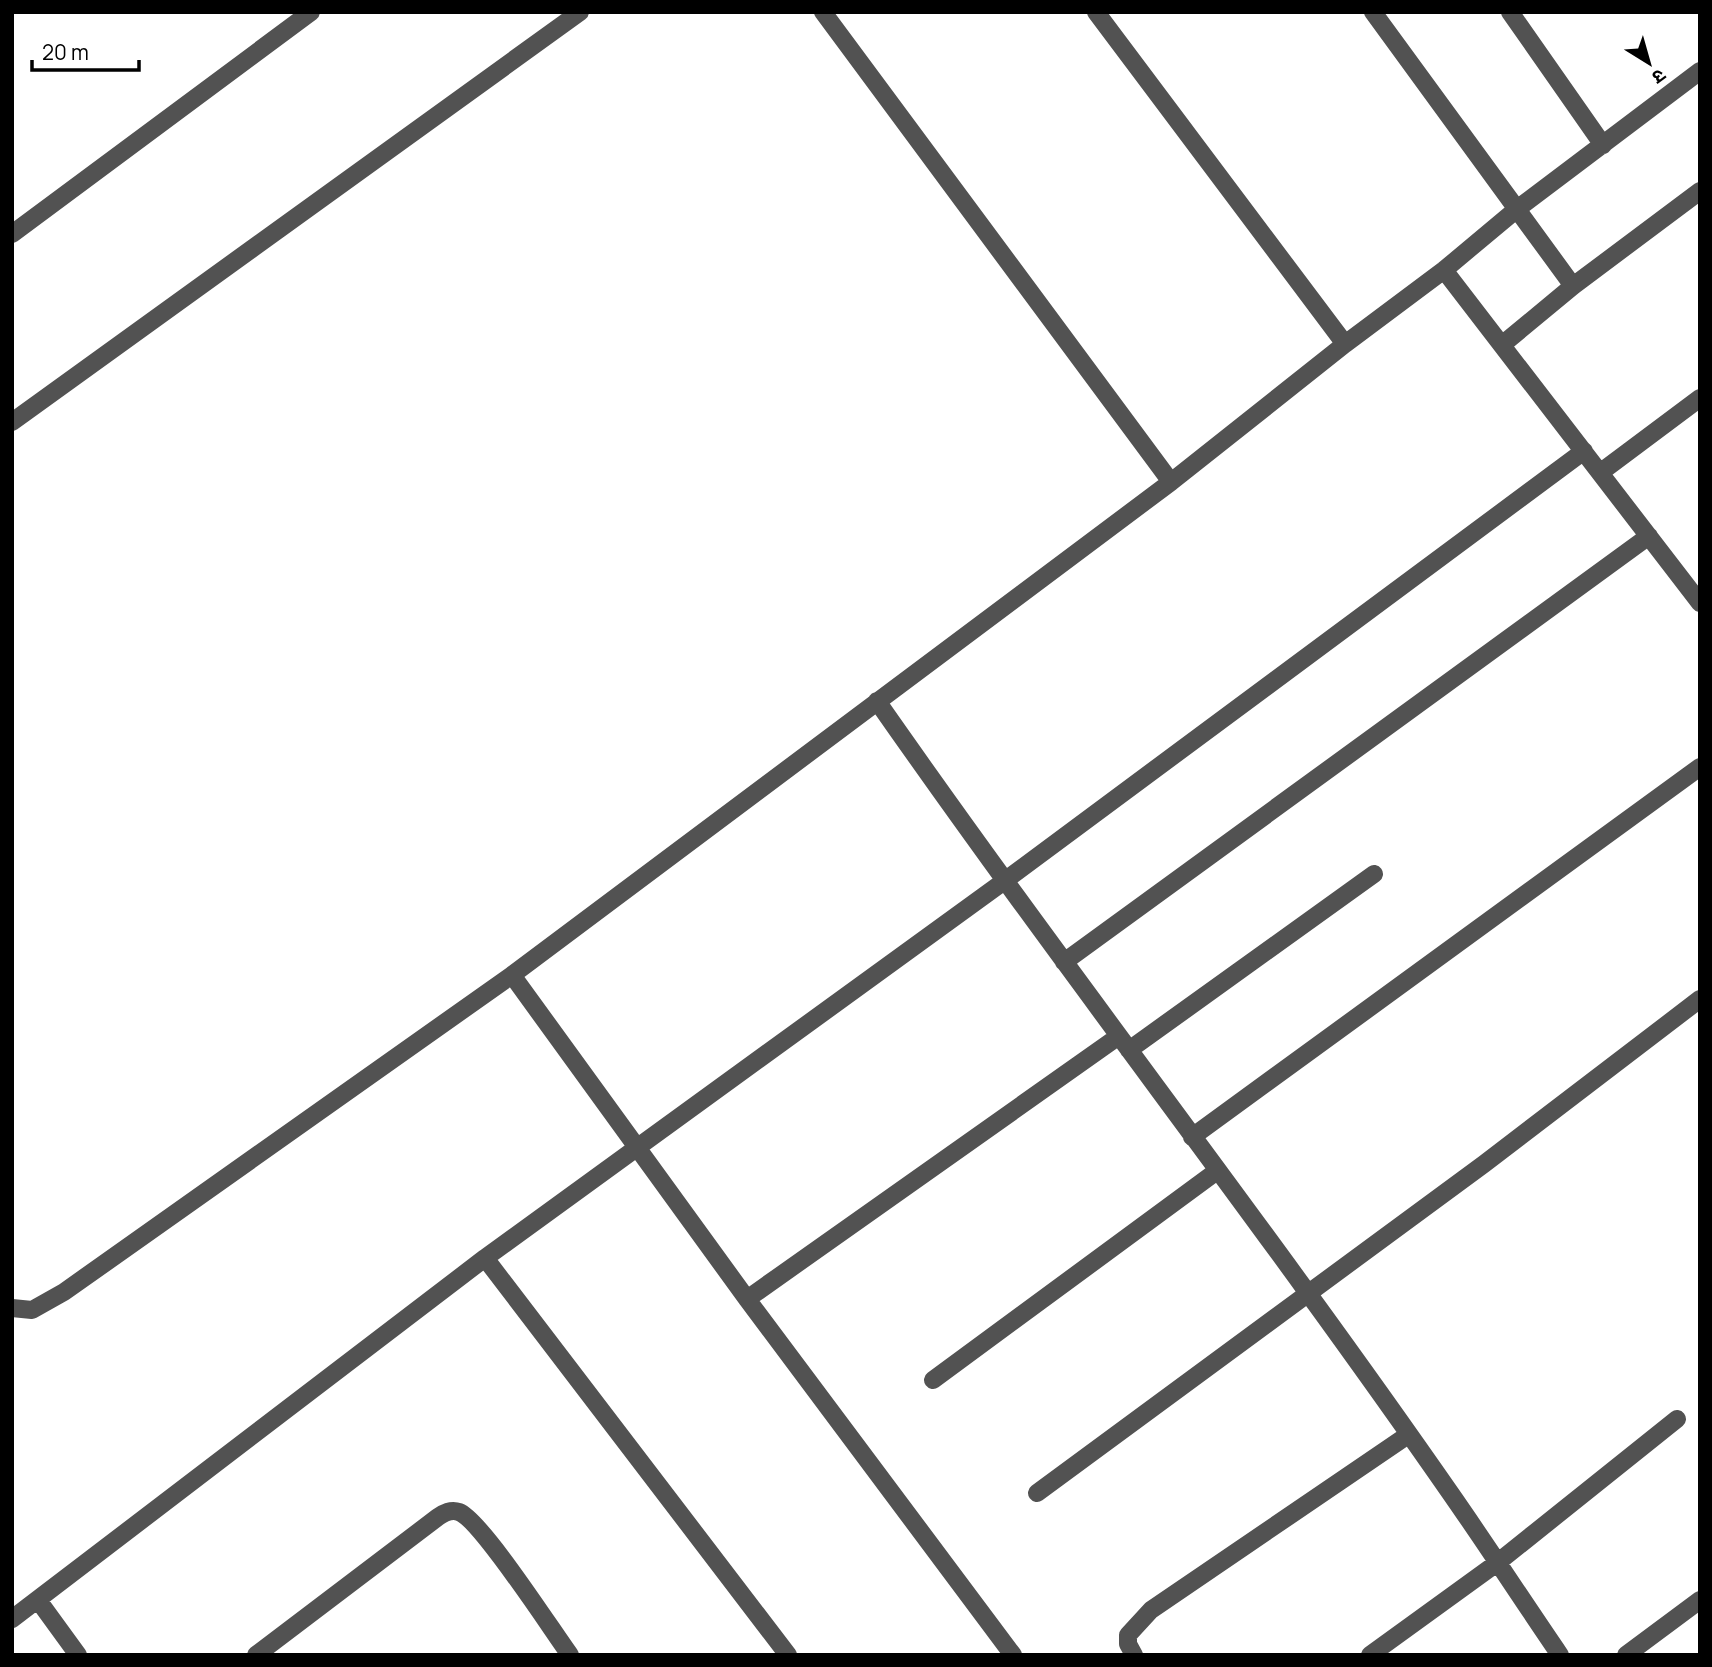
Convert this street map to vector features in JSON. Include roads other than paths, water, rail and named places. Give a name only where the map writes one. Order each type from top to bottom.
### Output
[{"type":"street","points":[[12,234],[311,12]]},
{"type":"street","points":[[12,422],[580,12]]},
{"type":"street","points":[[823,12],[1171,482]]},
{"type":"street","points":[[1096,12],[1345,344]]},
{"type":"street","points":[[1373,12],[1573,285]]},
{"type":"street","points":[[1510,12],[1603,145]]},
{"type":"street","points":[[12,1308],[32,1310],[64,1292],[512,975],[1171,482],[1345,344],[1444,270],[1517,209],[1700,71]]},
{"type":"street","points":[[1503,344],[1573,285],[1700,191]]},
{"type":"street","points":[[1444,270],[1700,603]]},
{"type":"street","points":[[1601,472],[1700,398]]},
{"type":"street","points":[[12,1619],[485,1258],[1003,882],[1584,451]]},
{"type":"street","points":[[1064,962],[1649,536]]},
{"type":"street","points":[[877,701],[1003,882],[1124,1043],[1408,1436],[1560,1655]]},
{"type":"street","points":[[1192,1137],[1700,767]]},
{"type":"street","points":[[747,1299],[1374,874]]},
{"type":"street","points":[[512,975],[747,1299],[1013,1655]]},
{"type":"street","points":[[1037,1493],[1700,999]]},
{"type":"street","points":[[933,1380],[1216,1171]]},
{"type":"street","points":[[485,1258],[788,1655]]},
{"type":"street","points":[[1370,1655],[1497,1563],[1677,1419]]},
{"type":"street","points":[[1134,1655],[1128,1644],[1128,1635],[1144,1615],[1408,1436]]},
{"type":"street","points":[[256,1655],[438,1517],[452,1511],[460,1512],[480,1531],[570,1655]]},
{"type":"street","points":[[38,1600],[78,1655]]},
{"type":"street","points":[[1626,1655],[1700,1600]]}]
